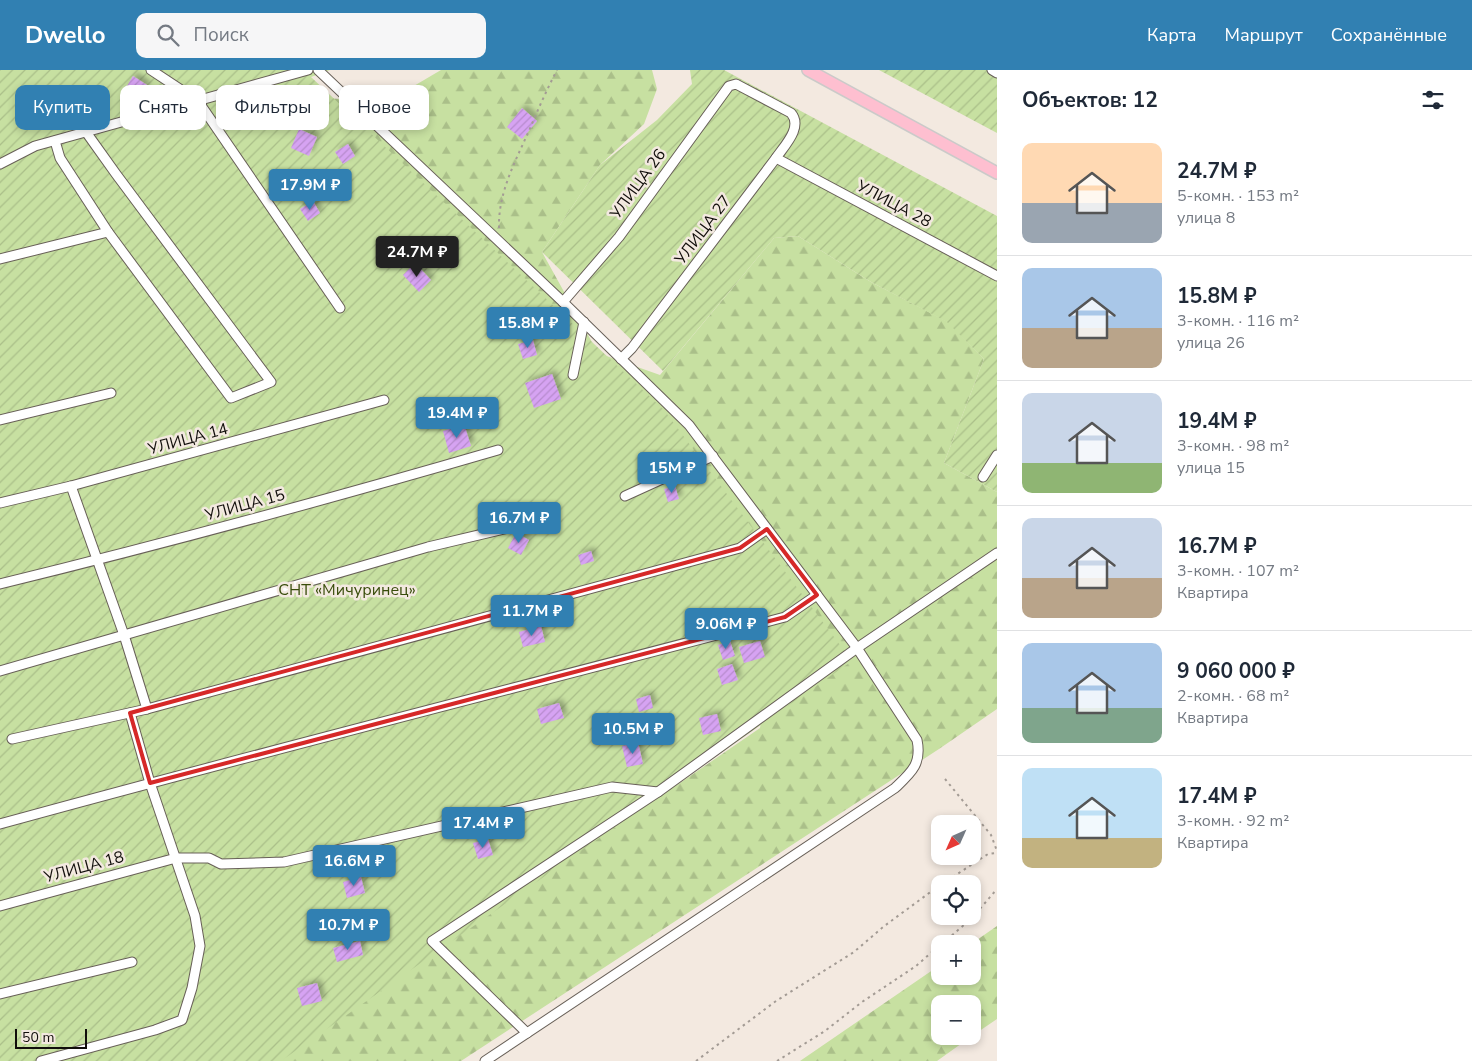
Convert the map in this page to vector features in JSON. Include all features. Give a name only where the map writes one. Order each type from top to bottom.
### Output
[{"type":"main road","points":[[808,70],[997,173]]},
{"type":"street","points":[[151,70],[174,85]]},
{"type":"street","points":[[206,99],[308,70]]},
{"type":"street","points":[[318,70],[584,322],[689,425],[856,648],[917,740],[919,750],[918,761],[910,774],[895,788],[485,1061]]},
{"type":"street","points":[[992,70],[997,73]]},
{"type":"street","name":"УЛИЦА 26","points":[[563,302],[619,237],[725,89],[732,84],[736,84]]},
{"type":"street","name":"УЛИЦА 27","points":[[621,360],[776,158],[793,133],[795,127],[794,117],[791,113],[736,84]]},
{"type":"street","points":[[206,113],[340,308]]},
{"type":"street","points":[[0,164],[35,146],[120,123]]},
{"type":"street","points":[[55,141],[60,158],[108,232],[231,398],[272,382],[86,132]]},
{"type":"street","name":"УЛИЦА 28","points":[[776,158],[997,276]]},
{"type":"street","points":[[0,259],[108,232]]},
{"type":"street","points":[[573,376],[584,322]]},
{"type":"street","points":[[0,420],[111,393]]},
{"type":"street","name":"УЛИЦА 14","points":[[0,503],[72,486],[384,400]]},
{"type":"street","name":"УЛИЦА 15","points":[[0,584],[97,560],[498,450]]},
{"type":"street","points":[[626,496],[712,456]]},
{"type":"street","points":[[983,477],[997,456]]},
{"type":"street","points":[[72,486],[124,635],[147,710]]},
{"type":"street","points":[[0,671],[428,548],[529,523]]},
{"type":"street","points":[[12,739],[147,710],[740,548],[767,529]]},
{"type":"street","points":[[527,1033],[432,942],[658,792],[856,648],[997,553]]},
{"type":"street","points":[[0,824],[785,617],[817,595]]},
{"type":"street","points":[[42,1061],[155,1030],[182,1020],[192,988],[200,946],[195,916],[150,783],[130,713]]},
{"type":"street","name":"УЛИЦА 18","points":[[0,906],[176,858],[209,858],[221,864],[284,862],[612,786],[658,792]]},
{"type":"street","points":[[0,994],[132,962]]},
{"type":"path","points":[[499,241],[498,214],[508,179],[556,70]]},
{"type":"path","points":[[945,779],[991,835],[997,852],[988,854],[955,875]]},
{"type":"path","points":[[952,935],[972,918],[997,889]]},
{"type":"path","points":[[696,1061],[776,1001],[854,952],[883,927],[931,891]]},
{"type":"path","points":[[777,1061],[825,1031],[862,1002],[916,966],[931,953]]},
{"type":"highlighted area","points":[[767,529],[817,595],[785,617],[150,783],[130,713],[740,548]]},
{"type":"green space","name":"СНТ «Мичуринец»","points":[[0,70],[330,70],[311,77],[319,85],[216,85],[216,130],[329,130],[329,94],[339,103],[339,130],[367,130],[664,410],[852,661],[281,1061],[0,1061]]},
{"type":"green space","points":[[441,70],[652,70],[657,89],[644,124],[600,165],[542,252],[598,353],[660,375],[774,238],[798,236],[871,282],[948,322],[984,359],[944,463],[997,492],[997,709],[939,749],[461,1061],[178,1061],[550,806],[677,785],[760,728],[774,625],[296,130],[329,130],[329,98],[339,99],[339,130],[429,130],[429,85],[416,85]]},
{"type":"green space","points":[[690,70],[724,70],[997,216],[997,492],[944,463],[984,359],[947,322],[871,282],[798,236],[774,238],[663,371],[542,252],[600,165],[657,120],[692,84]]},
{"type":"green space","points":[[879,70],[997,70],[997,133]]},
{"type":"green space","points":[[997,926],[997,1019],[981,1030],[981,995],[931,995],[931,1045],[959,1045],[937,1061],[800,1061],[931,971],[931,985],[981,985],[981,937]]},
{"type":"building","points":[[133,76],[147,85],[128,85]]},
{"type":"building","points":[[522,108],[537,121],[522,139],[507,127]]},
{"type":"building","points":[[299,130],[317,137],[309,156],[291,148]]},
{"type":"building","points":[[348,144],[355,156],[343,164],[335,152]]},
{"type":"building","points":[[313,201],[320,213],[308,221],[300,209]]},
{"type":"building","points":[[415,263],[431,280],[419,292],[403,275]]},
{"type":"building","points":[[533,340],[537,355],[523,359],[518,344]]},
{"type":"building","points":[[552,374],[561,399],[534,408],[525,383]]},
{"type":"building","points":[[464,424],[471,446],[449,453],[443,431]]},
{"type":"building","points":[[675,486],[679,499],[668,502],[664,489]]},
{"type":"building","points":[[516,533],[529,540],[521,555],[508,548]]},
{"type":"building","points":[[591,551],[594,561],[581,565],[578,555]]},
{"type":"building","points":[[541,626],[545,642],[523,647],[519,632]]},
{"type":"building","points":[[730,641],[735,656],[723,660],[718,645]]},
{"type":"building","points":[[760,641],[765,657],[744,663],[739,647]]},
{"type":"building","points":[[732,664],[738,680],[722,685],[717,669]]},
{"type":"building","points":[[650,695],[653,708],[639,712],[636,699]]},
{"type":"building","points":[[559,703],[564,718],[541,724],[537,709]]},
{"type":"building","points":[[717,714],[721,731],[703,735],[699,718]]},
{"type":"building","points":[[665,723],[669,736],[656,740],[652,727]]},
{"type":"building","points":[[638,742],[643,764],[627,767],[622,746]]},
{"type":"building","points":[[488,839],[493,855],[478,859],[473,843]]},
{"type":"building","points":[[361,877],[365,893],[347,898],[343,882]]},
{"type":"building","points":[[360,941],[363,955],[337,962],[333,948]]},
{"type":"building","points":[[317,983],[322,1001],[302,1006],[297,988]]}]
